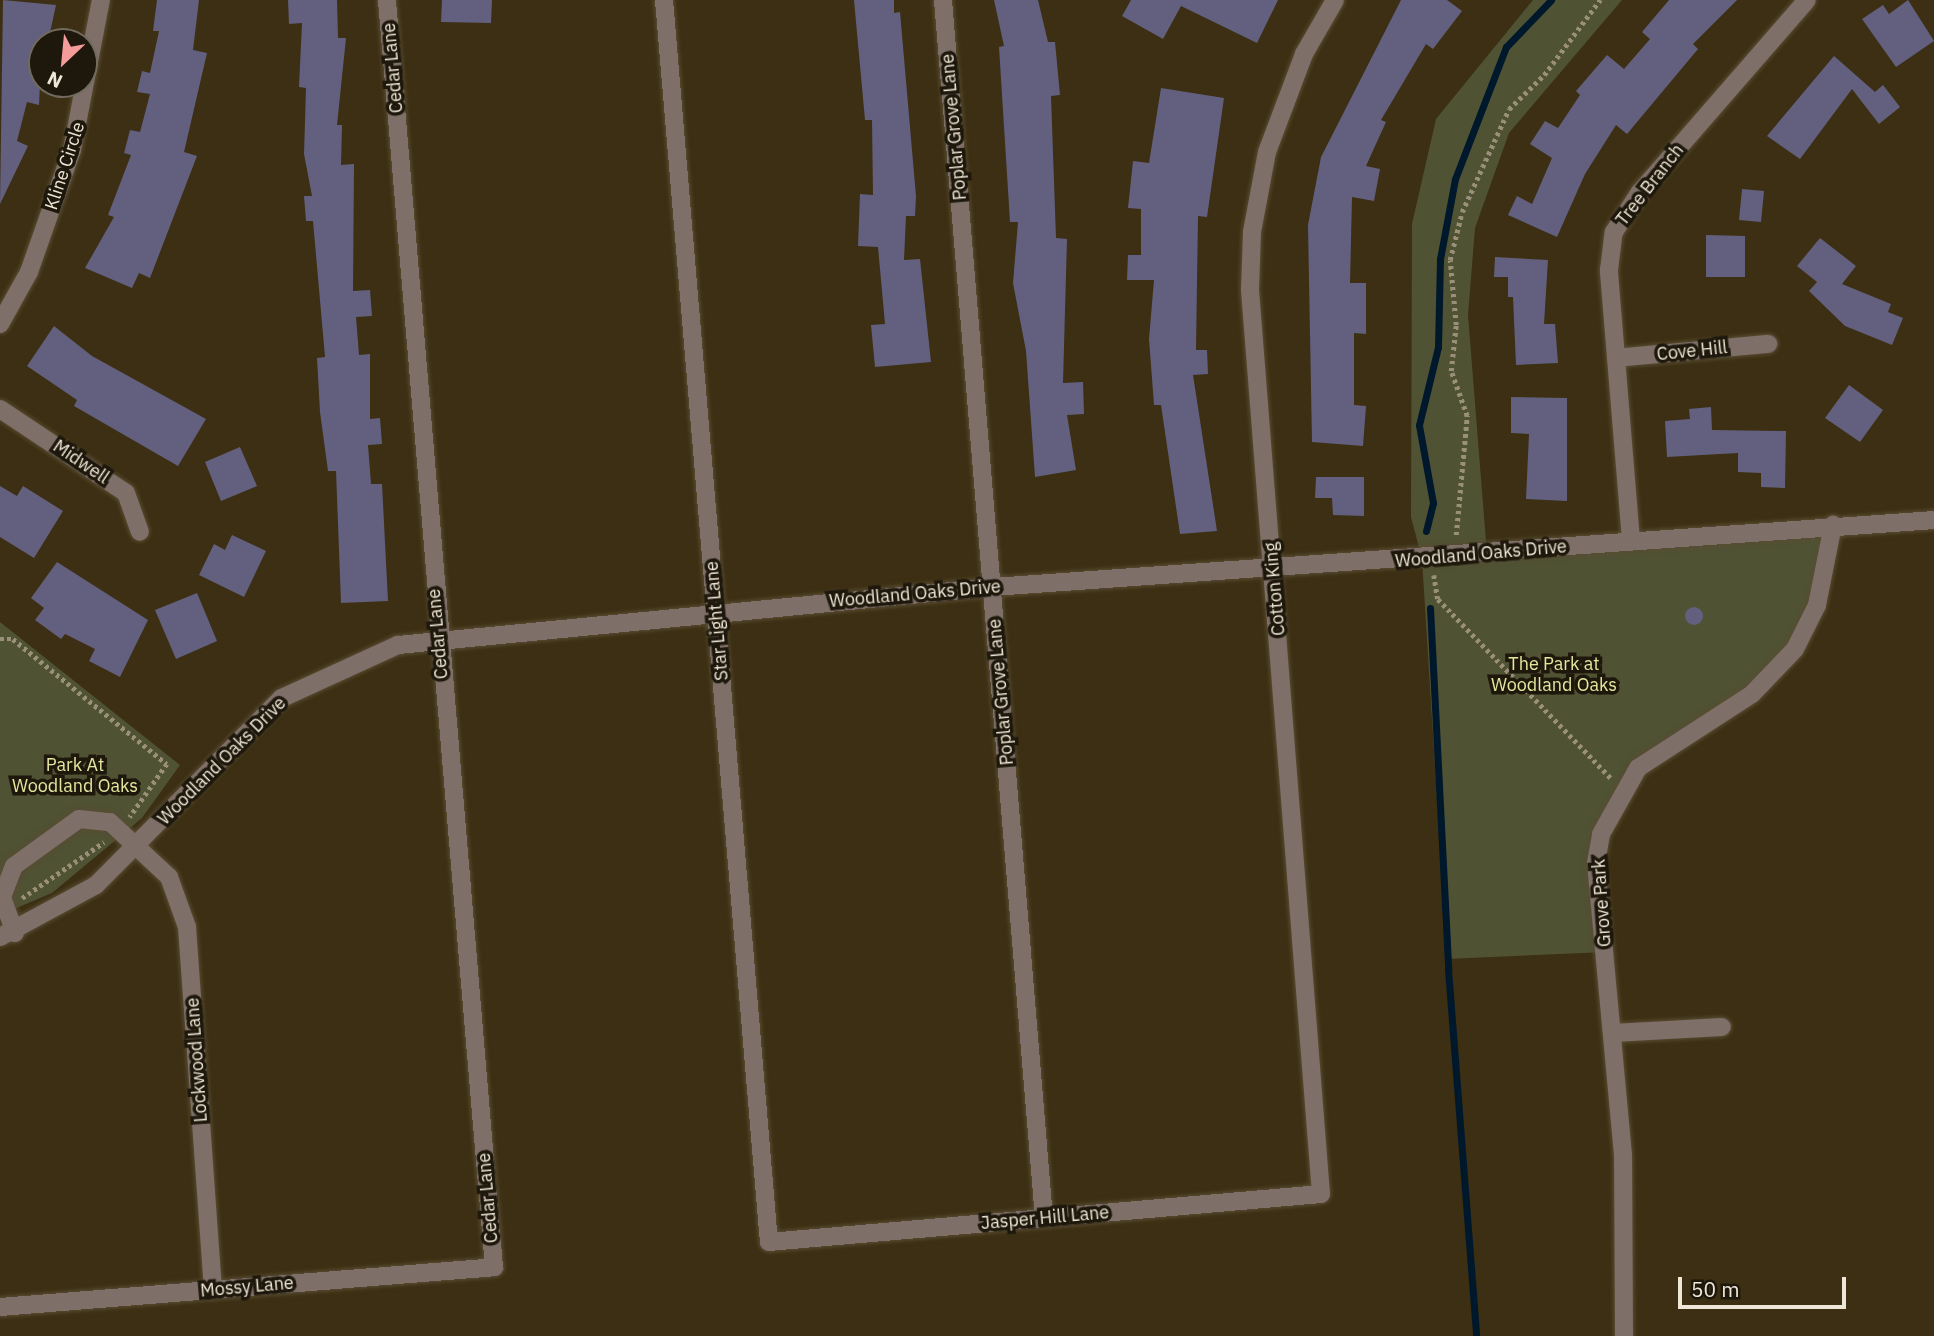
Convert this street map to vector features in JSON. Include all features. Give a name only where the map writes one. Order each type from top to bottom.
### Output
[{"type":"street","name":"Kline Circle","points":[[0,324],[29,272],[72,150],[101,0]]},
{"type":"street","name":"Cedar Lane","points":[[387,0],[438,637],[495,1267]]},
{"type":"street","name":"Star Light Lane","points":[[664,0],[769,1242]]},
{"type":"street","name":"Poplar Grove Lane","points":[[943,0],[1044,1217]]},
{"type":"street","name":"Cotton King","points":[[1321,1194],[1274,568],[1250,290],[1252,232],[1281,110],[1335,0]]},
{"type":"street","name":"Tree Branch","points":[[1632,541],[1609,270],[1614,232],[1640,192],[1807,0]]},
{"type":"street","name":"Cove Hill","points":[[1616,358],[1768,344]]},
{"type":"street","name":"Midwell","points":[[0,408],[126,493],[141,532]]},
{"type":"street","name":"Woodland Oaks Drive","points":[[7,935],[96,885],[140,845],[282,698],[353,661],[438,637],[993,587],[1457,557],[1833,525],[1934,520]]},
{"type":"street","name":"Grove Park","points":[[1624,1336],[1623,1155],[1596,863],[1601,834],[1624,788],[1671,742],[1752,694],[1795,649],[1817,605],[1833,525]]},
{"type":"street","name":"Lockwood Lane","points":[[5,906],[4,884],[14,866],[79,819],[95,817],[121,830],[140,845],[169,877],[187,927],[213,1290]]},
{"type":"street","points":[[5,906],[7,935]]},
{"type":"street","points":[[1613,1033],[1722,1027]]},
{"type":"street","name":"Jasper Hill Lane","points":[[769,1242],[1321,1194]]},
{"type":"street","name":"Mossy Lane","points":[[0,1307],[495,1267]]},
{"type":"path","points":[[1457,557],[1467,416],[1451,371],[1456,325],[1450,260],[1462,212],[1509,108],[1545,75],[1600,0]]},
{"type":"path","points":[[1432,558],[1438,599],[1624,788]]},
{"type":"path","points":[[0,639],[13,639],[167,764],[121,830],[43,887],[5,906]]},
{"type":"green space","name":"The Park at Woodland Oaks","points":[[1533,0],[1622,0],[1509,133],[1475,228],[1468,315],[1487,554],[1833,525],[1817,605],[1771,677],[1638,768],[1601,834],[1605,952],[1447,959],[1422,559],[1411,517],[1412,224],[1436,119]]},
{"type":"green space","name":"Park At Woodland Oaks","points":[[0,622],[180,765],[142,818],[52,893],[0,915]]},
{"type":"building","points":[[3,0],[56,5],[51,28],[28,28],[28,98],[39,98],[39,105],[27,102],[17,141],[28,146],[0,204]]},
{"type":"building","points":[[157,0],[199,0],[193,50],[207,53],[184,152],[197,156],[150,278],[139,273],[132,288],[85,268],[114,217],[108,215],[131,155],[124,153],[130,130],[140,132],[150,94],[137,92],[142,71],[150,73],[159,31],[153,31]]},
{"type":"building","points":[[288,0],[337,0],[338,38],[346,38],[337,125],[342,125],[341,165],[354,164],[353,291],[370,290],[372,316],[356,317],[359,355],[370,354],[370,419],[380,418],[382,444],[368,445],[371,484],[382,484],[388,601],[341,603],[336,471],[328,471],[320,412],[317,358],[325,357],[313,221],[306,221],[304,196],[312,196],[304,154],[306,88],[299,87],[302,23],[289,24]]},
{"type":"building","points":[[442,0],[492,0],[491,23],[441,22]]},
{"type":"building","points":[[854,0],[894,0],[894,13],[900,12],[916,196],[915,216],[906,216],[904,260],[920,259],[931,362],[875,367],[871,325],[885,324],[878,247],[858,246],[860,194],[873,195],[872,120],[865,120]]},
{"type":"building","points":[[994,0],[1038,0],[1048,42],[1055,42],[1060,95],[1051,96],[1056,238],[1067,239],[1063,383],[1083,382],[1084,414],[1067,415],[1076,470],[1035,477],[1026,351],[1013,283],[1018,222],[1010,222],[999,47],[1004,46]]},
{"type":"building","points":[[1131,0],[1278,0],[1257,43],[1181,6],[1163,39],[1122,16]]},
{"type":"building","points":[[1401,0],[1447,0],[1462,11],[1433,49],[1426,44],[1381,120],[1386,122],[1366,166],[1380,169],[1374,201],[1352,197],[1350,283],[1366,283],[1366,334],[1354,333],[1354,405],[1366,406],[1363,446],[1312,442],[1308,225],[1321,157]]},
{"type":"building","points":[[1669,0],[1737,0],[1693,44],[1698,49],[1627,134],[1616,125],[1585,174],[1557,237],[1508,215],[1517,196],[1532,204],[1552,158],[1530,144],[1545,121],[1558,128],[1580,95],[1576,91],[1607,55],[1624,69],[1650,39],[1642,32]]},
{"type":"building","points":[[1908,0],[1934,41],[1896,67],[1862,19],[1883,5],[1889,14]]},
{"type":"building","points":[[1834,56],[1875,92],[1883,85],[1900,107],[1879,124],[1852,89],[1800,159],[1767,136]]},
{"type":"building","points":[[1161,88],[1224,98],[1207,217],[1198,216],[1196,350],[1207,350],[1208,374],[1193,375],[1217,531],[1180,534],[1161,405],[1154,405],[1149,339],[1154,280],[1127,280],[1128,255],[1141,255],[1141,209],[1128,208],[1133,161],[1149,163]]},
{"type":"building","points":[[1742,189],[1764,191],[1761,222],[1739,220]]},
{"type":"building","points":[[1706,235],[1745,236],[1745,277],[1706,277]]},
{"type":"building","points":[[1820,238],[1856,266],[1842,284],[1891,304],[1888,312],[1903,318],[1892,345],[1845,326],[1809,291],[1817,282],[1797,266]]},
{"type":"building","points":[[1495,257],[1548,260],[1544,324],[1555,324],[1558,363],[1516,365],[1513,297],[1508,297],[1508,277],[1494,277]]},
{"type":"building","points":[[54,326],[92,356],[206,419],[178,466],[74,406],[77,400],[27,366]]},
{"type":"building","points":[[1849,385],[1883,410],[1860,442],[1825,418]]},
{"type":"building","points":[[1511,397],[1567,398],[1567,501],[1526,499],[1529,434],[1511,433]]},
{"type":"building","points":[[1711,407],[1712,430],[1786,431],[1785,488],[1761,487],[1761,473],[1738,472],[1738,453],[1667,457],[1665,421],[1690,419],[1689,409]]},
{"type":"building","points":[[240,447],[257,486],[221,501],[205,462]]},
{"type":"building","points":[[1316,477],[1364,477],[1364,516],[1333,515],[1332,498],[1315,498]]},
{"type":"building","points":[[0,486],[17,496],[23,486],[63,511],[34,558],[0,537]]},
{"type":"building","points":[[232,535],[266,551],[244,597],[199,575],[214,544],[225,550]]},
{"type":"building","points":[[57,562],[148,620],[120,677],[89,661],[95,649],[65,634],[61,639],[35,620],[44,608],[31,598]]},
{"type":"building","points":[[197,593],[217,641],[176,659],[155,610]]},
{"type":"building","points":[[1690,607],[1698,607],[1703,616],[1701,623],[1690,625],[1685,620],[1685,612]]},
{"type":"waterway","points":[[1426,531],[1433,503],[1419,425],[1438,347],[1440,259],[1455,179],[1506,47],[1551,0]]},
{"type":"waterway","points":[[1430,608],[1448,969],[1476,1336]]}]
